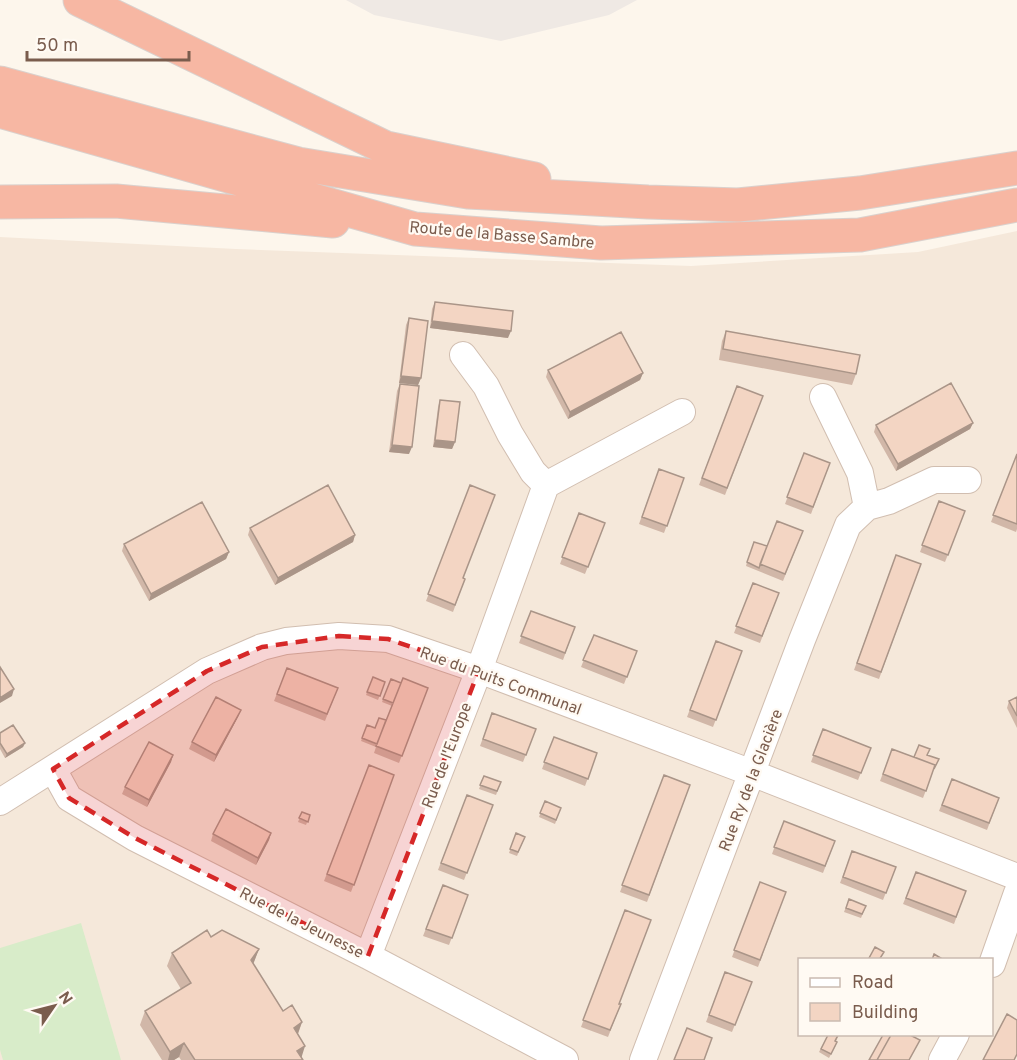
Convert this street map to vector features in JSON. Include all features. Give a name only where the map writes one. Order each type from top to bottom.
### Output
[{"type":"highway","points":[[80,0],[386,148],[648,202]]},
{"type":"highway","points":[[0,82],[297,164],[468,192],[738,205],[860,193],[1017,168]]},
{"type":"highway","name":"Route de la Basse Sambre","points":[[0,111],[416,229],[601,243],[860,236],[1017,206]]},
{"type":"highway","points":[[0,202],[116,201],[416,229]]},
{"type":"street","points":[[463,355],[486,386],[510,434],[533,472],[546,485],[682,412]]},
{"type":"street","points":[[823,397],[860,473],[867,507]]},
{"type":"street","name":"Rue Ry de la Glacière","points":[[643,1060],[802,640],[848,525],[867,507],[889,501],[934,480],[968,480]]},
{"type":"street","name":"Rue de l'Europe","points":[[368,956],[479,670],[546,485]]},
{"type":"street","name":"Rue du Puits Communal","points":[[0,802],[207,671],[262,647],[286,641],[339,636],[388,639],[479,670],[752,773],[1017,877]]},
{"type":"street","name":"Rue de la Jeunesse","points":[[53,770],[69,798],[135,838],[368,956],[565,1060]]},
{"type":"street","points":[[993,961],[1017,893]]},
{"type":"street","points":[[942,1060],[955,1036]]},
{"type":"highlighted area","points":[[339,636],[388,639],[479,670],[368,956],[135,838],[69,798],[53,769],[207,671],[262,647]]},
{"type":"shaded area","points":[[346,0],[637,0],[609,15],[501,41],[374,15]]},
{"type":"shaded area","points":[[1017,231],[1017,1060],[0,1060],[0,237],[236,249],[691,266],[918,252]]},
{"type":"green space","points":[[81,923],[121,1060],[3,1060],[0,1050],[0,948]]},
{"type":"building","points":[[435,302],[513,311],[511,331],[432,321]]},
{"type":"building","points":[[409,318],[428,321],[421,378],[401,376]]},
{"type":"building","points":[[726,331],[860,355],[856,374],[723,349]]},
{"type":"building","points":[[621,332],[643,373],[570,412],[548,370]]},
{"type":"building","points":[[951,383],[973,423],[898,464],[876,425]]},
{"type":"building","points":[[400,384],[419,386],[412,447],[392,445]]},
{"type":"building","points":[[737,386],[763,396],[727,488],[702,478]]},
{"type":"building","points":[[440,400],[460,402],[455,442],[435,440]]},
{"type":"building","points":[[804,453],[830,463],[813,507],[787,497]]},
{"type":"building","points":[[1017,454],[1017,524],[993,515]]},
{"type":"building","points":[[659,469],[684,478],[667,526],[642,517]]},
{"type":"building","points":[[328,485],[355,535],[278,578],[250,528]]},
{"type":"building","points":[[470,485],[495,495],[455,605],[428,594]]},
{"type":"building","points":[[939,501],[965,511],[948,555],[922,545]]},
{"type":"building","points":[[202,502],[229,552],[151,594],[124,544]]},
{"type":"building","points":[[579,513],[605,523],[588,567],[562,557]]},
{"type":"building","points":[[777,521],[803,531],[785,574],[760,564]]},
{"type":"building","points":[[754,542],[767,546],[759,568],[747,562]]},
{"type":"building","points":[[896,555],[921,564],[881,672],[857,663]]},
{"type":"building","points":[[753,583],[779,593],[762,636],[736,626]]},
{"type":"building","points":[[531,611],[575,627],[565,653],[521,636]]},
{"type":"building","points":[[594,635],[637,651],[627,677],[583,660]]},
{"type":"building","points":[[716,641],[742,651],[716,720],[690,710]]},
{"type":"building","points":[[0,667],[14,689],[0,698]]},
{"type":"building","points":[[287,668],[338,688],[327,714],[277,694]]},
{"type":"building","points":[[373,677],[385,682],[380,696],[367,692]]},
{"type":"building","points":[[403,678],[428,688],[402,756],[376,746]]},
{"type":"building","points":[[391,679],[401,683],[393,703],[383,699]]},
{"type":"building","points":[[216,697],[241,710],[216,755],[192,742]]},
{"type":"building","points":[[1017,697],[1017,716],[1009,701]]},
{"type":"building","points":[[492,713],[536,729],[526,755],[483,739]]},
{"type":"building","points":[[379,718],[386,720],[377,744],[362,738],[367,725],[375,728]]},
{"type":"building","points":[[13,725],[25,743],[7,754],[0,743],[0,733]]},
{"type":"building","points":[[823,729],[871,748],[861,773],[813,755]]},
{"type":"building","points":[[554,737],[597,753],[588,779],[544,762]]},
{"type":"building","points":[[149,742],[173,755],[149,800],[125,787]]},
{"type":"building","points":[[919,745],[930,749],[927,755],[939,759],[934,769],[935,765],[914,757]]},
{"type":"building","points":[[892,749],[935,765],[926,791],[883,774]]},
{"type":"building","points":[[369,765],[394,775],[354,885],[327,874]]},
{"type":"building","points":[[664,775],[690,785],[649,895],[622,885]]},
{"type":"building","points":[[484,776],[501,782],[497,791],[480,785]]},
{"type":"building","points":[[952,779],[999,798],[989,823],[942,805]]},
{"type":"building","points":[[467,795],[493,805],[467,873],[441,863]]},
{"type":"building","points":[[545,801],[561,808],[556,820],[540,813]]},
{"type":"building","points":[[226,809],[271,833],[258,858],[213,834]]},
{"type":"building","points":[[302,812],[310,815],[308,822],[299,818]]},
{"type":"building","points":[[784,821],[835,841],[825,866],[774,847]]},
{"type":"building","points":[[516,833],[525,837],[518,852],[510,849]]},
{"type":"building","points":[[852,851],[896,867],[886,893],[843,877]]},
{"type":"building","points":[[916,872],[966,891],[956,917],[906,898]]},
{"type":"building","points":[[760,882],[786,892],[760,960],[734,950]]},
{"type":"building","points":[[443,885],[468,895],[452,938],[426,929]]},
{"type":"building","points":[[849,899],[866,906],[862,914],[846,908]]},
{"type":"building","points":[[625,910],[651,920],[610,1030],[583,1020]]},
{"type":"building","points":[[207,930],[211,937],[222,930],[259,949],[251,960],[283,1011],[292,1005],[302,1022],[294,1028],[305,1046],[297,1051],[303,1060],[195,1060],[184,1043],[170,1052],[145,1011],[191,983],[172,953]]},
{"type":"building","points":[[875,947],[884,952],[880,958],[869,958]]},
{"type":"building","points":[[725,972],[752,982],[735,1025],[709,1015]]},
{"type":"building","points":[[1007,1014],[1017,1020],[1017,1054],[1014,1060],[983,1060]]},
{"type":"building","points":[[687,1028],[712,1038],[704,1060],[674,1060]]},
{"type":"building","points":[[828,1036],[838,1036],[831,1054],[821,1049]]},
{"type":"building","points":[[882,1036],[890,1036],[877,1060],[869,1060]]},
{"type":"building","points":[[890,1036],[912,1036],[920,1040],[909,1060],[877,1060]]}]
